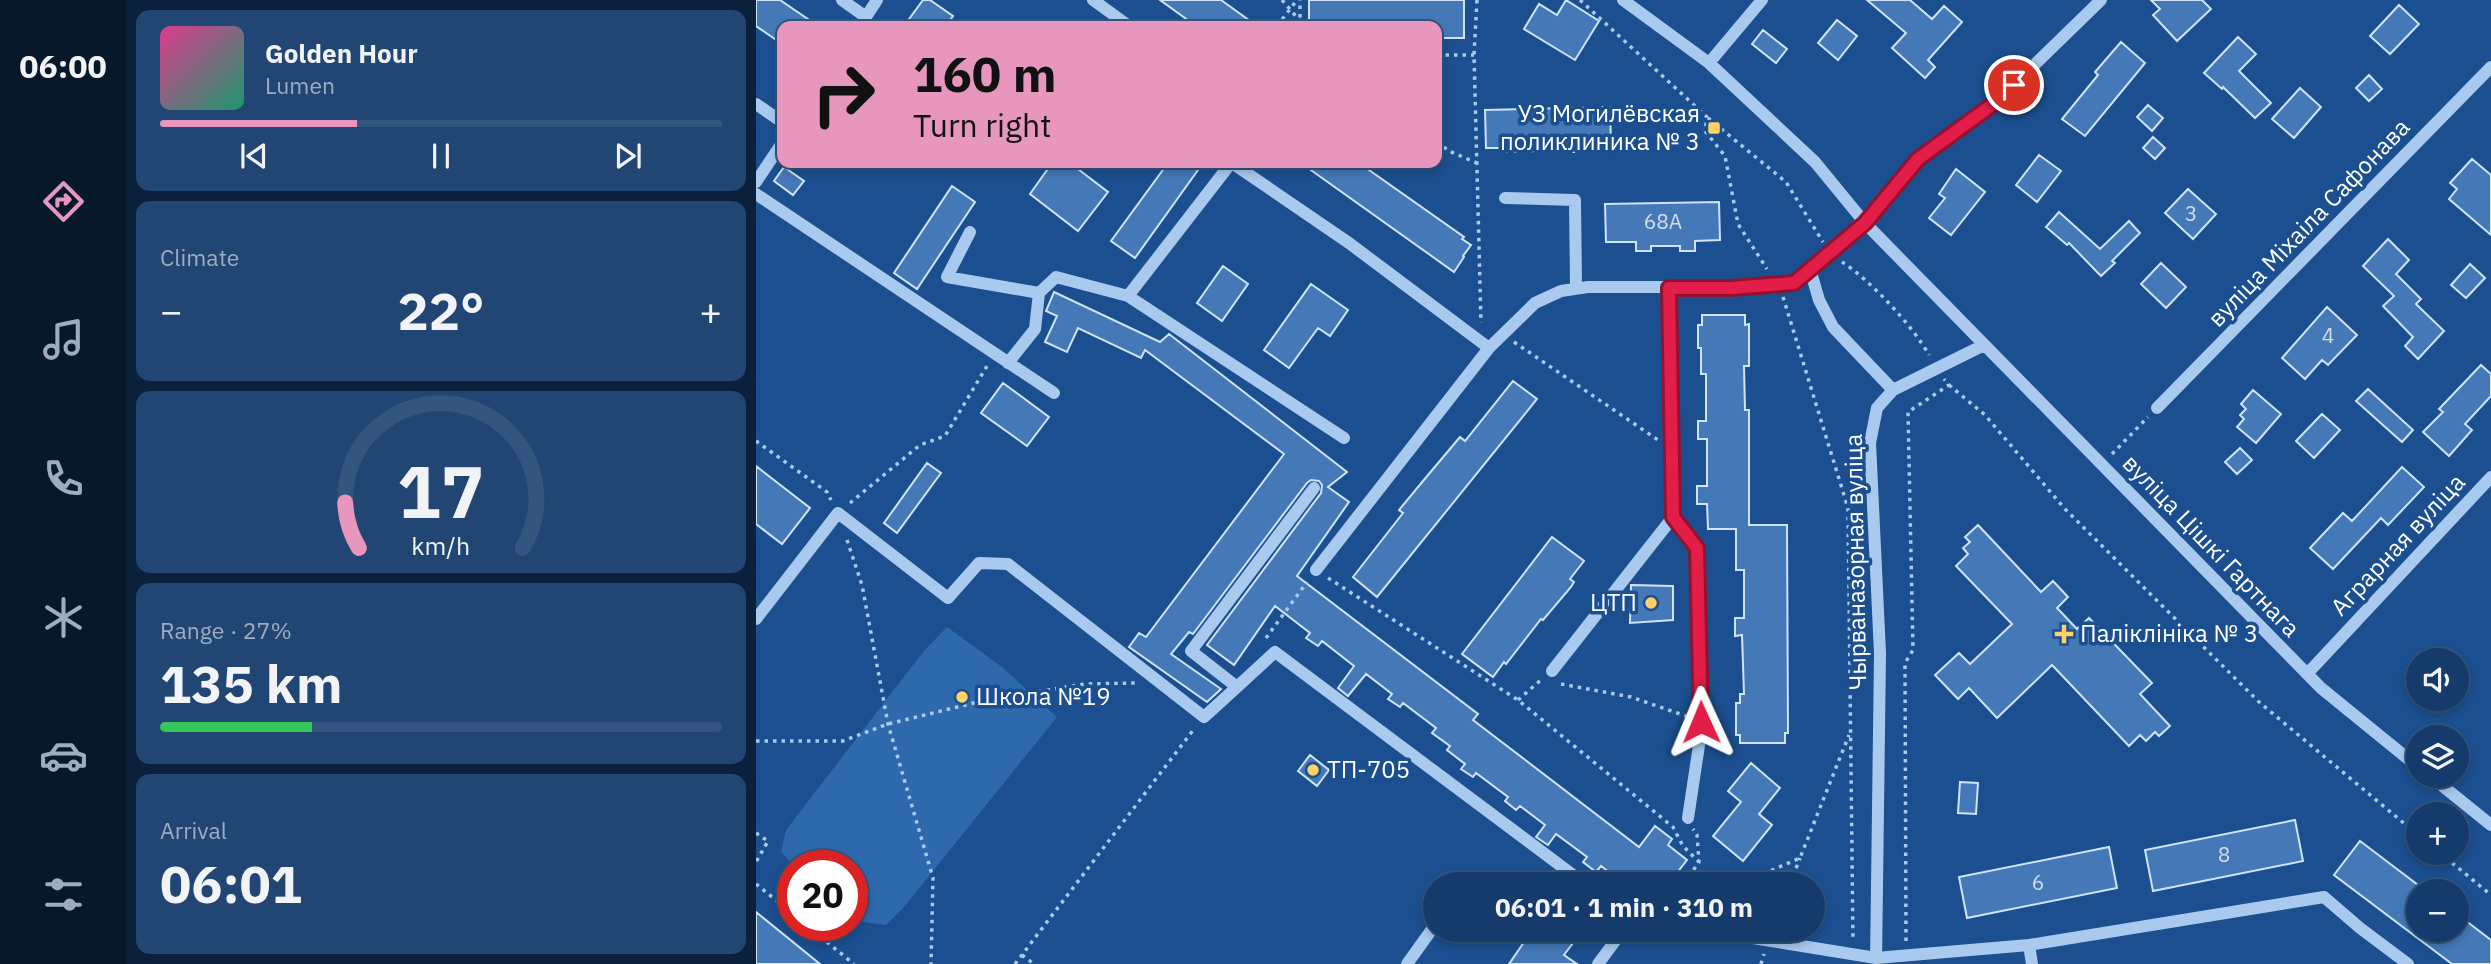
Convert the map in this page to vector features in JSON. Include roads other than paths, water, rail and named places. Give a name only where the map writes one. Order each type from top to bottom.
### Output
[{"type":"street","points":[[842,0],[862,21]]},
{"type":"street","points":[[864,21],[877,0]]},
{"type":"street","points":[[1093,0],[1122,21]]},
{"type":"street","points":[[1623,0],[1709,64],[1815,162],[1865,223],[1984,345],[1893,390],[1833,327],[1819,300],[1810,269]]},
{"type":"street","points":[[1709,64],[1762,0]]},
{"type":"street","points":[[1316,570],[1485,345],[1503,334],[1535,303],[1561,291],[1576,288],[1669,288],[1794,283],[1865,223],[1918,159],[1996,102],[2101,0]]},
{"type":"street","name":"вуліца Міхаіла Сафонава","points":[[2157,408],[2491,67]]},
{"type":"street","points":[[756,104],[777,119]]},
{"type":"street","points":[[756,182],[777,150]]},
{"type":"street","points":[[1128,296],[1227,168]]},
{"type":"street","points":[[1238,168],[1349,243],[1485,345]]},
{"type":"street","points":[[756,194],[1054,393]]},
{"type":"street","points":[[1505,198],[1575,200],[1576,288]]},
{"type":"street","points":[[970,232],[947,277],[1039,293]]},
{"type":"street","points":[[1008,363],[1035,328],[1039,293],[1056,277],[1128,296],[1344,438]]},
{"type":"street","points":[[1669,288],[1673,517],[1697,548],[1701,732],[1688,818]]},
{"type":"street","name":"вуліца Цішкі Гартнага","points":[[1984,345],[2321,688],[2406,757]]},
{"type":"street","name":"Чырваназорная вуліца","points":[[1876,961],[1880,653],[1870,443],[1877,408],[1893,390]]},
{"type":"street","name":"Аграрная вуліца","points":[[2307,674],[2491,477]]},
{"type":"street","points":[[1237,687],[1191,651],[1314,488]]},
{"type":"street","points":[[756,619],[838,513],[948,598],[979,564],[1008,564],[1204,717],[1275,652],[1569,872]]},
{"type":"street","points":[[1546,676],[1673,517]]},
{"type":"street","points":[[2445,788],[2491,825]]},
{"type":"street","points":[[1778,942],[1853,954],[1876,961],[2029,945],[2324,897],[2408,964]]},
{"type":"street","points":[[1407,964],[1423,942]]},
{"type":"street","points":[[1598,964],[1614,942]]},
{"type":"street","points":[[2029,945],[2032,964]]},
{"type":"place","name":"УЗ Могилёвская поликлиника № 3","points":[[1714,128]]},
{"type":"place","name":"ЦТП","points":[[1651,603]]},
{"type":"place","name":"Паліклініка № 3","points":[[2064,634]]},
{"type":"place","name":"Школа №19","points":[[962,697]]},
{"type":"place","name":"ТП-705","points":[[1313,770]]}]
